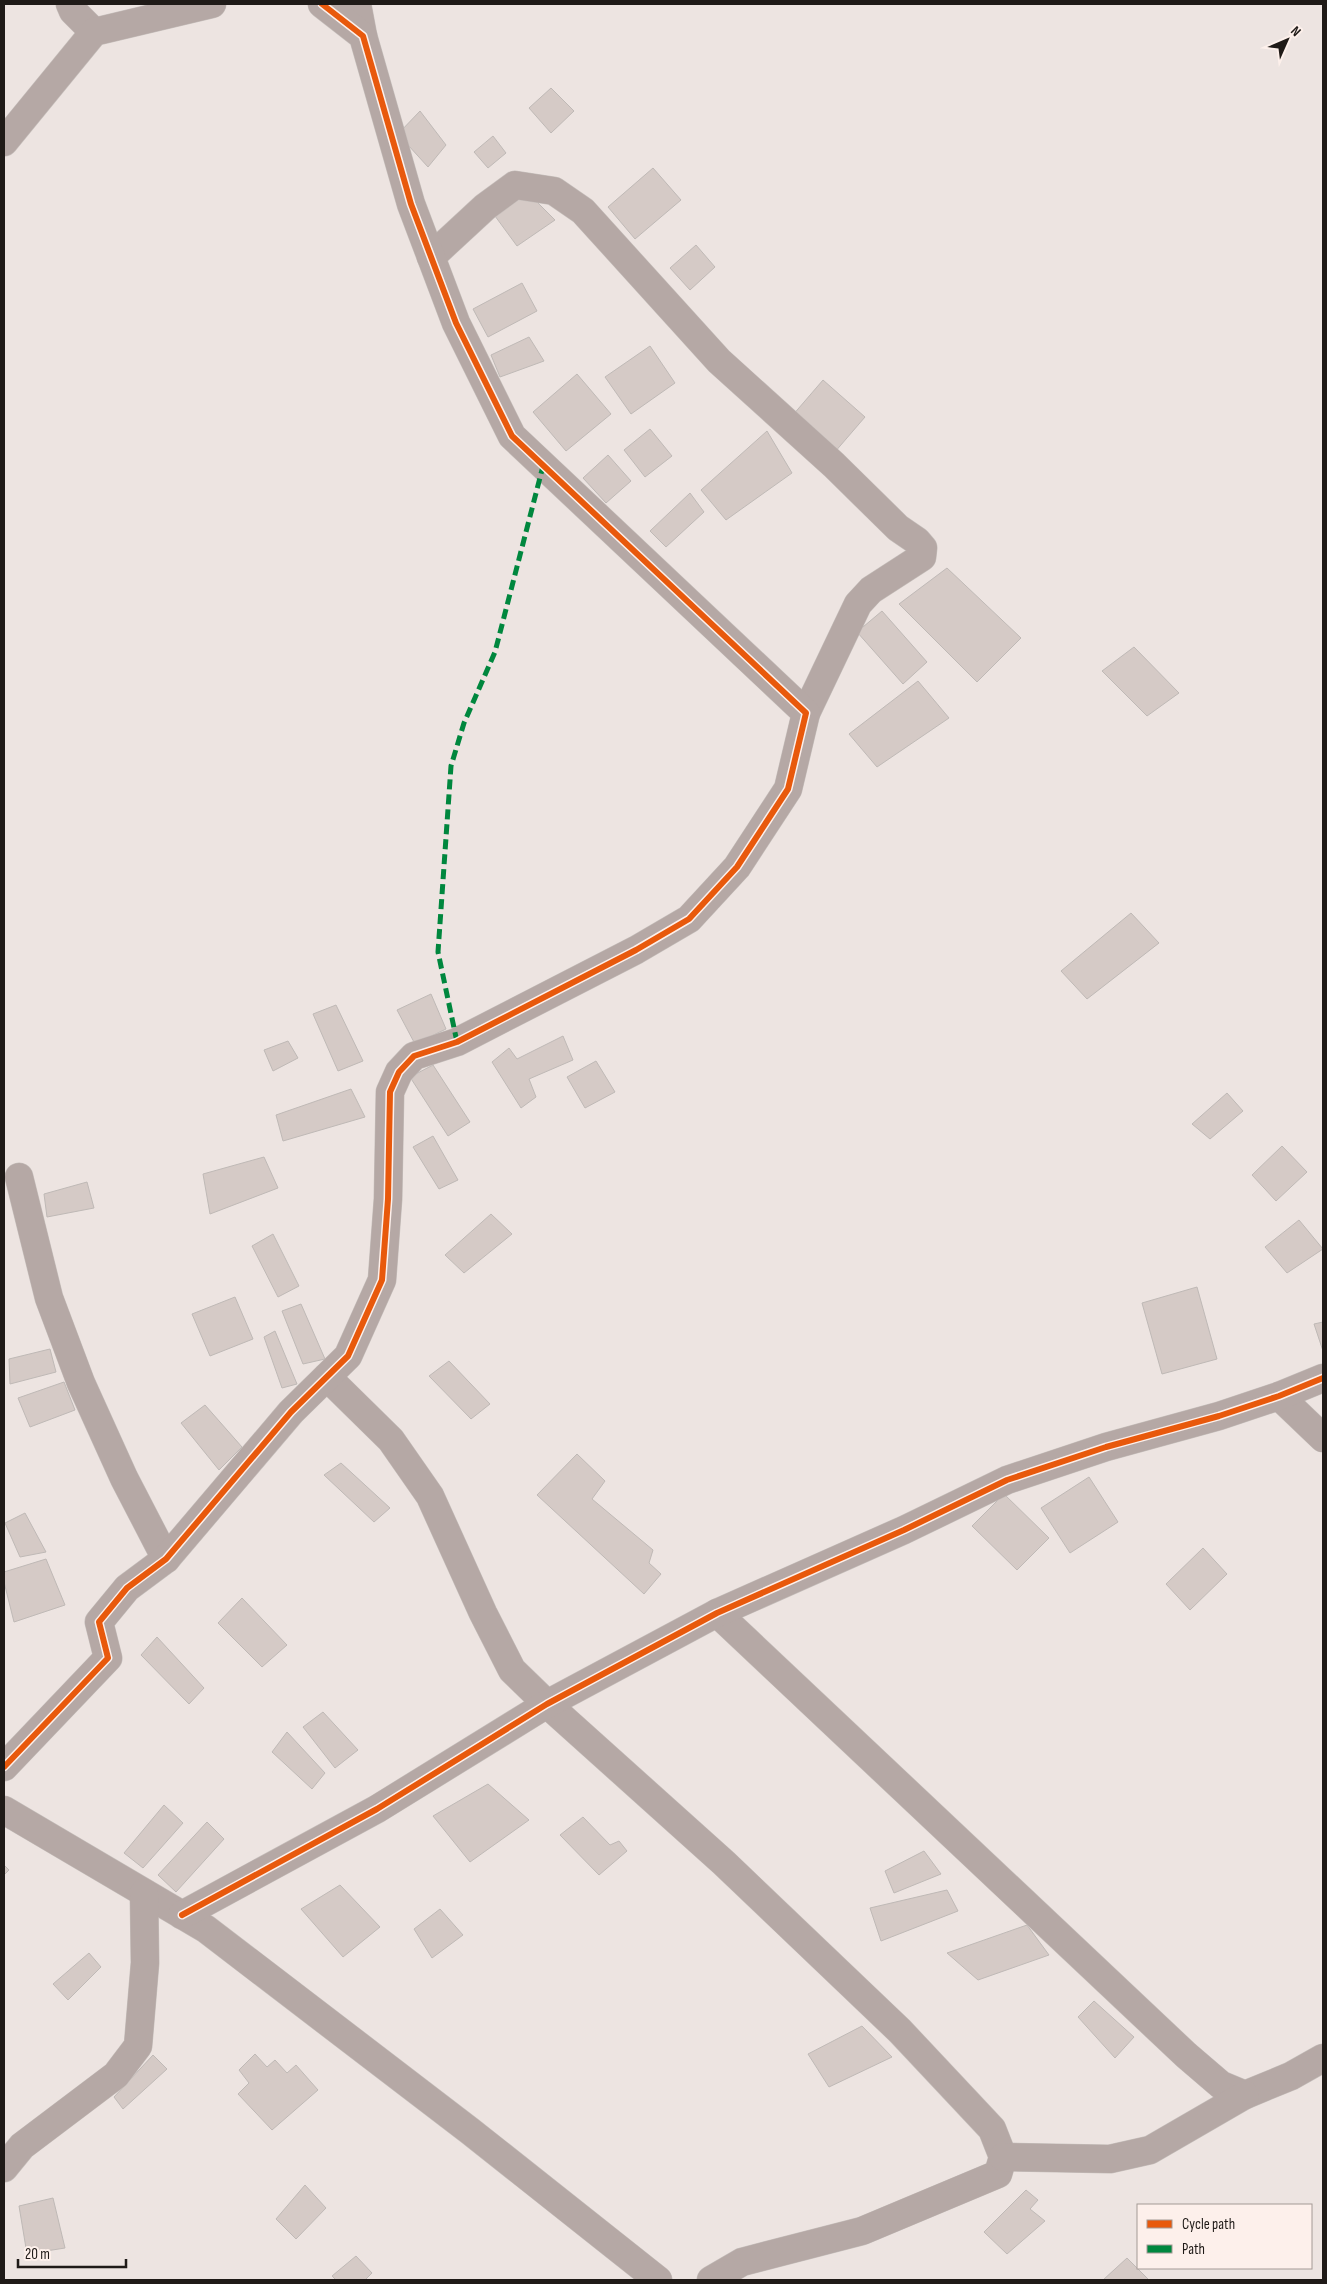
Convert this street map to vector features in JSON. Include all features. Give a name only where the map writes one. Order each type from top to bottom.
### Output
[{"type":"street","points":[[70,4],[73,12],[94,32]]},
{"type":"street","points":[[4,142],[94,32],[212,4]]},
{"type":"street","points":[[322,4],[363,36]]},
{"type":"street","points":[[357,4],[363,36],[411,204],[456,322],[512,436],[806,713]]},
{"type":"street","points":[[4,1767],[108,1658],[99,1622],[127,1588],[166,1559],[291,1412],[348,1356],[382,1280],[388,1198],[390,1092],[399,1072],[414,1056],[457,1042],[636,950],[689,919],[737,867],[788,789],[806,713],[858,604],[871,590],[922,557],[922,548],[917,541],[898,528],[834,465],[719,361],[583,211],[554,191],[515,185],[485,207],[432,257]]},
{"type":"street","points":[[19,1177],[49,1298],[81,1383],[124,1478],[166,1559]]},
{"type":"street","points":[[327,1376],[391,1440],[430,1496],[483,1613],[512,1670],[547,1704],[724,1863],[900,2031],[992,2129],[1002,2157],[998,2174],[940,2200],[862,2231],[742,2262],[712,2280]]},
{"type":"street","points":[[182,1915],[377,1809],[547,1704],[717,1612],[904,1530],[1007,1480],[1106,1447],[1219,1416],[1279,1396],[1323,1378]]},
{"type":"street","points":[[1279,1396],[1323,1438]]},
{"type":"street","points":[[717,1612],[1186,2055],[1221,2085],[1245,2095]]},
{"type":"street","points":[[4,1810],[206,1929],[462,2125],[658,2280]]},
{"type":"street","points":[[4,2168],[22,2146],[116,2075],[138,2046],[145,1964],[144,1893]]},
{"type":"street","points":[[1002,2157],[1110,2159],[1150,2150],[1245,2095],[1291,2076],[1323,2058]]},
{"type":"building","points":[[551,88],[574,111],[551,133],[529,108]]},
{"type":"building","points":[[420,111],[446,145],[428,167],[398,134]]},
{"type":"building","points":[[493,136],[506,153],[488,168],[474,152]]},
{"type":"building","points":[[653,168],[681,200],[635,239],[608,207]]},
{"type":"building","points":[[523,188],[555,220],[517,246],[495,216]]},
{"type":"building","points":[[696,245],[715,267],[690,290],[670,268]]},
{"type":"building","points":[[522,283],[537,311],[488,337],[473,309]]},
{"type":"building","points":[[529,337],[544,361],[500,377],[491,355]]},
{"type":"building","points":[[650,346],[675,383],[631,414],[605,377]]},
{"type":"building","points":[[577,374],[611,414],[566,451],[533,412]]},
{"type":"building","points":[[823,380],[865,417],[834,453],[792,416]]},
{"type":"building","points":[[650,429],[672,456],[645,477],[624,450]]},
{"type":"building","points":[[767,431],[792,473],[726,520],[701,490]]},
{"type":"building","points":[[608,455],[631,481],[606,503],[583,478]]},
{"type":"building","points":[[690,493],[704,512],[666,547],[650,531]]},
{"type":"building","points":[[947,568],[1021,638],[977,682],[899,604]]},
{"type":"building","points":[[882,611],[927,662],[903,684],[857,632]]},
{"type":"building","points":[[1134,647],[1179,693],[1147,716],[1102,671]]},
{"type":"building","points":[[918,681],[949,718],[877,767],[849,734]]},
{"type":"building","points":[[1131,913],[1159,943],[1087,999],[1061,971]]},
{"type":"building","points":[[431,994],[446,1029],[415,1044],[397,1010]]},
{"type":"building","points":[[336,1005],[363,1061],[338,1071],[313,1014]]},
{"type":"building","points":[[563,1036],[573,1060],[529,1079],[536,1097],[521,1108],[492,1062],[509,1048],[517,1059]]},
{"type":"building","points":[[288,1041],[298,1058],[273,1071],[264,1050]]},
{"type":"building","points":[[596,1061],[615,1092],[585,1108],[567,1077]]},
{"type":"building","points":[[433,1065],[470,1122],[448,1136],[410,1077]]},
{"type":"building","points":[[351,1089],[365,1117],[283,1141],[276,1115]]},
{"type":"building","points":[[1227,1093],[1243,1111],[1210,1139],[1192,1124]]},
{"type":"building","points":[[433,1136],[458,1180],[439,1189],[413,1147]]},
{"type":"building","points":[[1282,1146],[1307,1172],[1276,1201],[1252,1175]]},
{"type":"building","points":[[264,1157],[278,1188],[210,1214],[203,1174]]},
{"type":"building","points":[[87,1182],[94,1208],[47,1217],[44,1194]]},
{"type":"building","points":[[491,1214],[512,1234],[464,1273],[445,1255]]},
{"type":"building","points":[[1299,1220],[1323,1249],[1287,1273],[1265,1247]]},
{"type":"building","points":[[273,1234],[299,1286],[278,1297],[252,1246]]},
{"type":"building","points":[[1197,1287],[1217,1359],[1162,1374],[1142,1303]]},
{"type":"building","points":[[235,1297],[253,1339],[210,1356],[192,1314]]},
{"type":"building","points":[[301,1304],[325,1359],[303,1364],[282,1311]]},
{"type":"building","points":[[1323,1322],[1323,1351],[1314,1324]]},
{"type":"building","points":[[275,1331],[297,1384],[282,1388],[264,1337]]},
{"type":"building","points":[[50,1349],[56,1372],[10,1384],[9,1359]]},
{"type":"building","points":[[449,1361],[490,1404],[471,1419],[429,1376]]},
{"type":"building","points":[[64,1382],[75,1410],[30,1427],[18,1398]]},
{"type":"building","points":[[205,1405],[242,1447],[219,1470],[181,1423]]},
{"type":"building","points":[[577,1454],[605,1481],[592,1499],[653,1550],[649,1563],[661,1574],[644,1594],[537,1495]]},
{"type":"building","points":[[341,1463],[390,1508],[374,1522],[324,1475]]},
{"type":"building","points":[[1089,1477],[1118,1522],[1070,1553],[1041,1508]]},
{"type":"building","points":[[1004,1494],[1049,1538],[1017,1570],[972,1526]]},
{"type":"building","points":[[25,1513],[46,1552],[20,1557],[5,1523]]},
{"type":"building","points":[[1203,1548],[1227,1574],[1190,1610],[1166,1584]]},
{"type":"building","points":[[46,1559],[65,1605],[14,1622],[4,1582],[4,1572]]},
{"type":"building","points":[[242,1598],[287,1645],[262,1667],[218,1623]]},
{"type":"building","points":[[157,1637],[204,1688],[189,1704],[141,1655]]},
{"type":"building","points":[[323,1712],[358,1750],[335,1768],[303,1727]]},
{"type":"building","points":[[287,1732],[325,1773],[312,1789],[272,1752]]},
{"type":"building","points":[[488,1784],[529,1820],[470,1862],[433,1816]]},
{"type":"building","points":[[164,1805],[183,1823],[143,1868],[124,1853]]},
{"type":"building","points":[[583,1817],[610,1845],[619,1841],[627,1851],[599,1875],[560,1835]]},
{"type":"building","points":[[207,1822],[224,1839],[176,1892],[158,1875]]},
{"type":"building","points":[[924,1851],[941,1874],[894,1893],[885,1871]]},
{"type":"building","points":[[4,1865],[9,1870],[4,1875]]},
{"type":"building","points":[[340,1885],[380,1927],[343,1957],[301,1909]]},
{"type":"building","points":[[947,1890],[958,1911],[881,1941],[870,1908]]},
{"type":"building","points":[[440,1909],[463,1935],[432,1958],[414,1929]]},
{"type":"building","points":[[1027,1925],[1049,1955],[978,1980],[947,1953]]},
{"type":"building","points":[[89,1953],[101,1967],[68,2000],[53,1984]]},
{"type":"building","points":[[1094,2001],[1134,2037],[1115,2058],[1078,2017]]},
{"type":"building","points":[[862,2026],[892,2057],[829,2087],[808,2054]]},
{"type":"building","points":[[255,2054],[267,2067],[275,2060],[287,2073],[296,2065],[318,2090],[272,2130],[238,2094],[249,2083],[239,2070]]},
{"type":"building","points":[[153,2055],[167,2069],[123,2109],[114,2097]]},
{"type":"building","points":[[305,2185],[326,2208],[296,2239],[276,2219]]},
{"type":"building","points":[[1026,2190],[1038,2200],[1030,2209],[1045,2221],[1007,2254],[984,2232]]},
{"type":"building","points":[[53,2198],[65,2248],[27,2254],[19,2206]]},
{"type":"building","points":[[356,2256],[372,2273],[365,2280],[336,2280],[332,2276]]},
{"type":"building","points":[[1127,2258],[1149,2280],[1103,2280]]},
{"type":"marked path","points":[[457,1042],[438,952],[451,766],[464,723],[495,652],[543,466]]},
{"type":"cycle path","points":[[4,1767],[108,1658],[99,1622],[127,1588],[166,1559],[291,1412],[348,1356],[382,1280],[388,1199],[390,1092],[399,1072],[414,1056],[457,1042],[636,950],[689,919],[737,867],[788,789],[806,713],[512,436],[456,323],[411,204],[363,36],[322,4]]},
{"type":"cycle path","points":[[182,1915],[377,1809],[547,1704],[717,1613],[904,1530],[1007,1480],[1106,1447],[1219,1416],[1279,1396],[1323,1378]]}]
